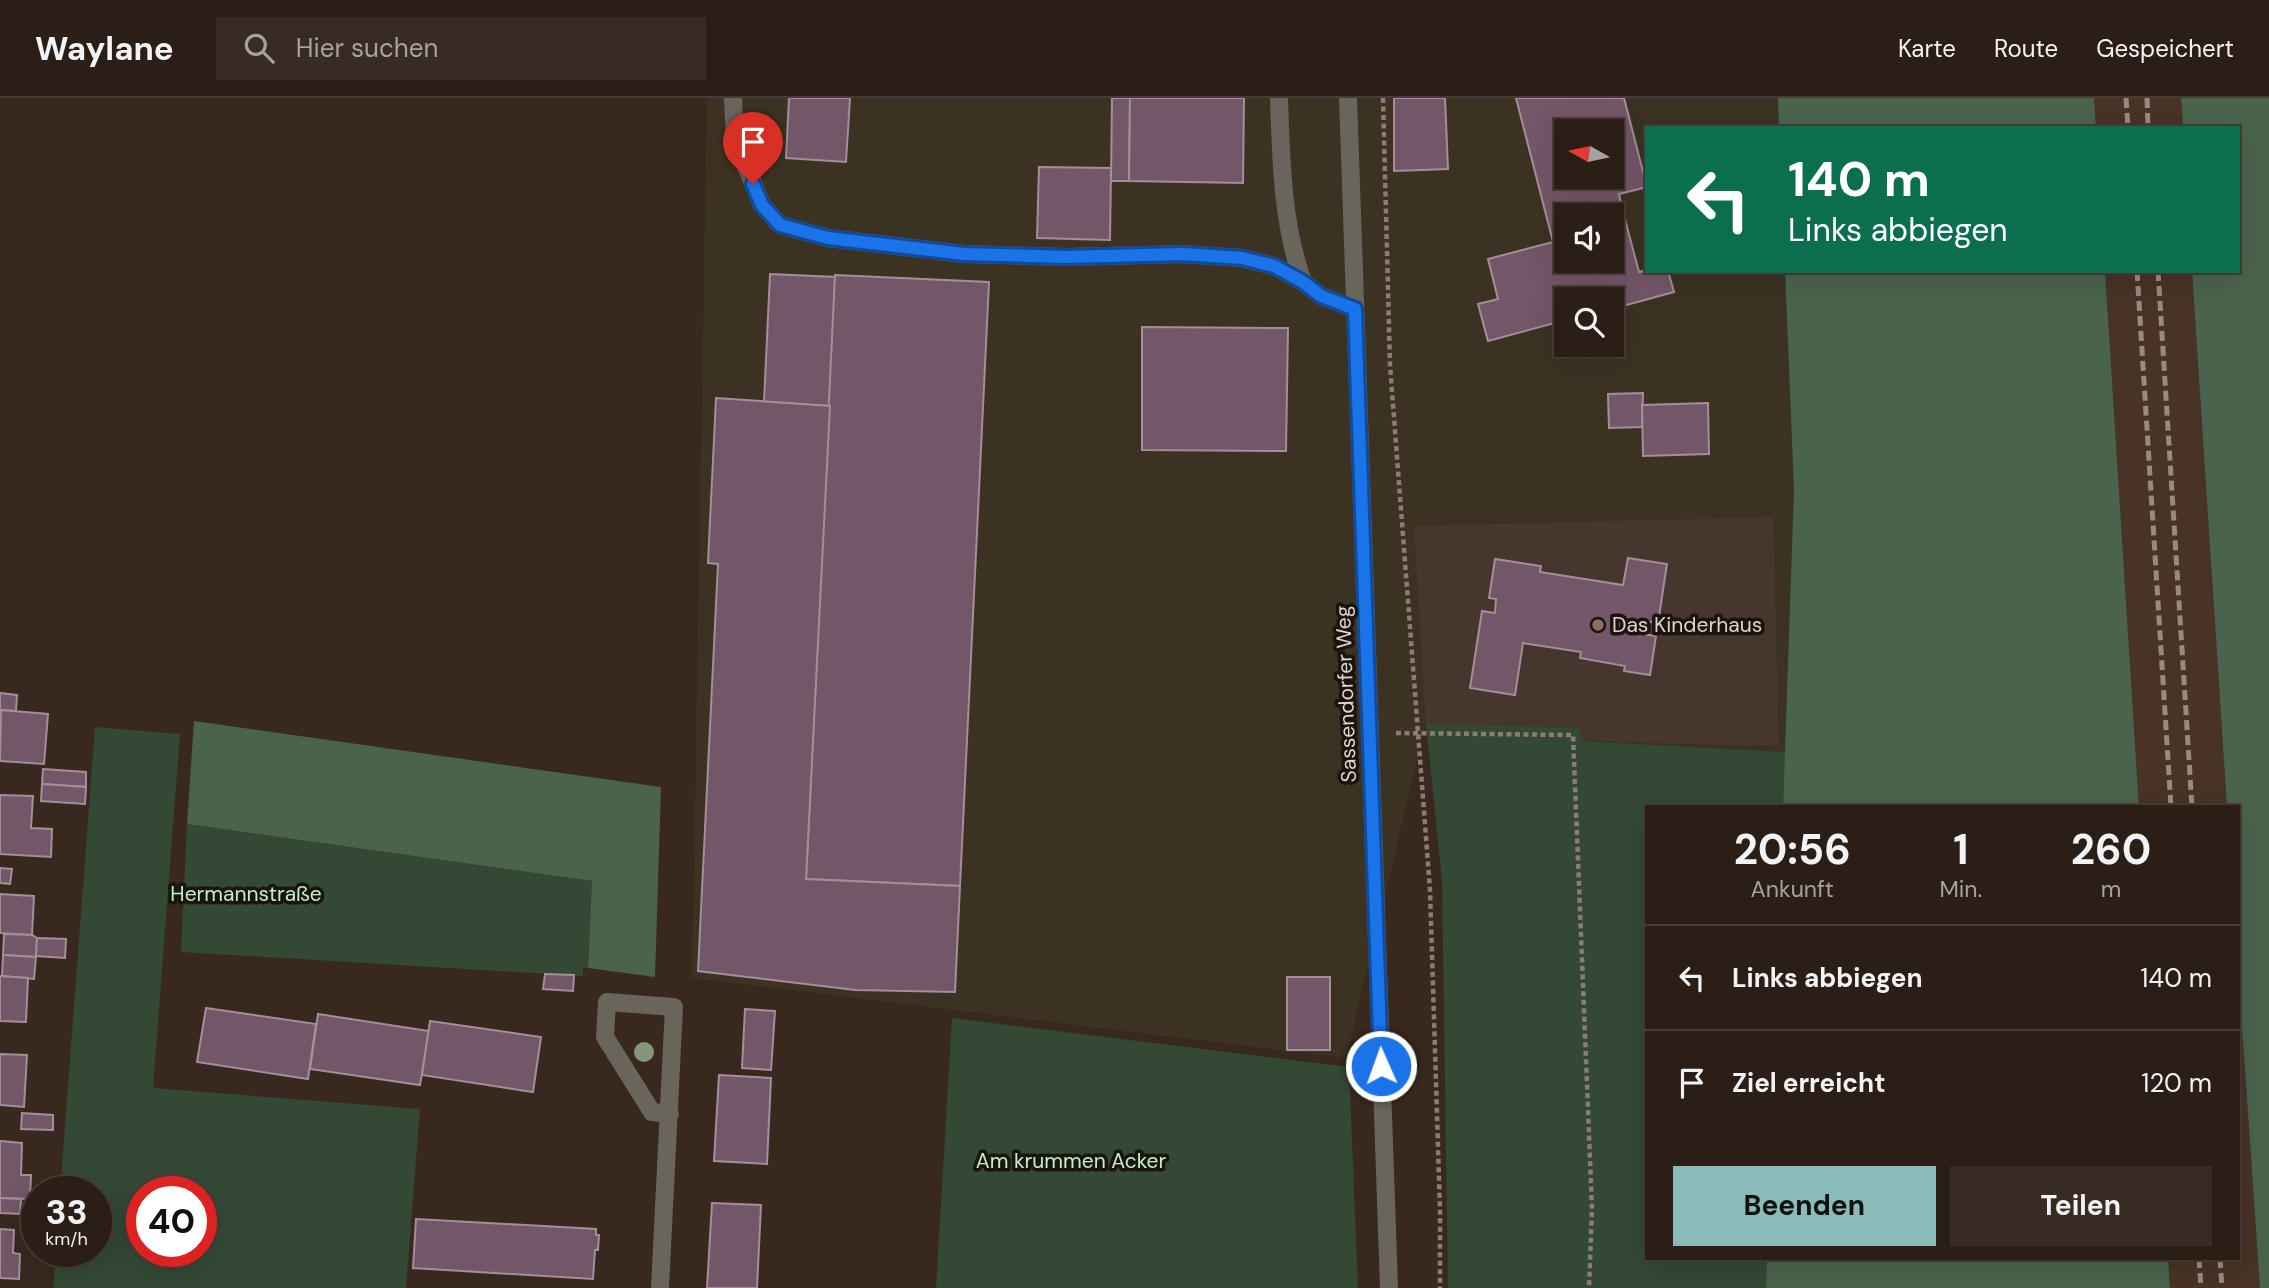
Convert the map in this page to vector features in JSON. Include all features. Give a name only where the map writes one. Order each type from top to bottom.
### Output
[{"type":"street","points":[[733,98],[735,140],[762,205],[780,225],[828,238],[964,254],[1066,257],[1183,254],[1242,258],[1274,266],[1303,282],[1321,296],[1355,309]]},
{"type":"street","points":[[1279,98],[1285,208],[1293,253],[1303,282]]},
{"type":"street","name":"Sassendorfer Weg","points":[[1348,98],[1389,1288]]},
{"type":"street","points":[[660,1288],[670,1114],[674,1007],[607,1002],[605,1037],[652,1112],[670,1114]]},
{"type":"path","points":[[1383,98],[1390,365],[1430,890],[1440,1288]]},
{"type":"path","points":[[1370,733],[1573,735],[1591,1196],[1589,1288]]},
{"type":"shaded area","points":[[707,98],[1778,98],[1779,126],[1645,126],[1645,273],[1785,273],[1794,490],[1785,752],[1580,741],[1426,724],[1346,1058],[692,978]]},
{"type":"shaded area","points":[[2094,98],[2181,98],[2183,126],[2096,126]]},
{"type":"shaded area","points":[[2105,273],[2192,273],[2227,805],[2139,805]]},
{"type":"shaded area","name":"Das Kinderhaus","points":[[1773,517],[1779,746],[1580,741],[1580,727],[1426,724],[1414,526]]},
{"type":"shaded area","points":[[2240,997],[2260,1288],[2170,1288],[2168,1260],[2240,1260]]},
{"type":"green space","points":[[1778,98],[2094,98],[2096,126],[1779,126]]},
{"type":"green space","points":[[2181,98],[2269,98],[2269,1288],[2260,1288],[2240,997],[2240,805],[2227,805],[2192,273],[2240,273],[2240,126],[2183,126]]},
{"type":"green space","points":[[1785,273],[2105,273],[2139,805],[1783,805],[1794,490]]},
{"type":"green space","points":[[194,721],[661,787],[655,977],[588,968],[592,881],[187,824]]},
{"type":"green space","points":[[1426,724],[1580,727],[1581,741],[1785,752],[1783,805],[1645,805],[1645,1260],[1767,1260],[1766,1288],[1448,1288],[1442,881]]},
{"type":"green space","points":[[95,727],[180,734],[153,1088],[420,1109],[406,1288],[53,1288],[55,1267],[112,1267],[112,1176],[61,1176]]},
{"type":"green space","name":"Hermannstraße","points":[[187,824],[592,881],[588,968],[583,967],[583,976],[181,952]]},
{"type":"green space","name":"Am krummen Acker","points":[[952,1018],[1349,1067],[1358,1288],[936,1288]]},
{"type":"green space","points":[[1767,1260],[2168,1260],[2170,1288],[1766,1288]]},
{"type":"building","points":[[789,98],[850,98],[846,162],[786,158]]},
{"type":"building","points":[[1112,98],[1130,98],[1129,181],[1111,181]]},
{"type":"building","points":[[1130,98],[1244,98],[1243,183],[1129,181]]},
{"type":"building","points":[[1394,98],[1445,98],[1448,169],[1394,171]]},
{"type":"building","points":[[1516,98],[1624,98],[1645,188],[1619,194],[1621,203],[1554,203],[1554,273],[1624,273],[1624,215],[1639,272],[1669,273],[1674,292],[1624,306],[1624,287],[1554,287],[1554,323],[1488,341],[1478,304],[1498,299],[1488,259],[1553,242]]},
{"type":"building","points":[[1039,167],[1111,168],[1110,240],[1037,238]]},
{"type":"building","points":[[770,274],[836,277],[830,406],[764,402]]},
{"type":"building","points":[[835,275],[989,282],[960,886],[806,879]]},
{"type":"building","points":[[1142,327],[1288,328],[1286,451],[1142,450]]},
{"type":"building","points":[[1643,393],[1642,427],[1609,428],[1608,394]]},
{"type":"building","points":[[716,398],[830,406],[806,879],[960,886],[955,992],[855,990],[698,971],[718,564],[708,563]]},
{"type":"building","points":[[1708,403],[1709,454],[1643,456],[1642,405]]},
{"type":"building","points":[[1628,558],[1667,564],[1658,623],[1644,621],[1642,634],[1656,636],[1650,675],[1624,671],[1625,666],[1580,658],[1581,652],[1523,643],[1515,695],[1470,688],[1482,611],[1495,613],[1496,599],[1489,598],[1495,559],[1541,566],[1540,572],[1623,585]]},
{"type":"building","points":[[0,693],[17,695],[16,711],[0,710]]},
{"type":"building","points":[[1,710],[48,714],[44,764],[0,761]]},
{"type":"building","points":[[43,769],[86,772],[86,787],[42,784]]},
{"type":"building","points":[[42,784],[86,787],[85,804],[41,801]]},
{"type":"building","points":[[0,795],[33,796],[31,828],[52,829],[51,857],[0,854]]},
{"type":"building","points":[[0,868],[12,869],[10,884],[0,883]]},
{"type":"building","points":[[0,894],[34,896],[32,935],[0,933]]},
{"type":"building","points":[[4,934],[32,935],[37,938],[36,957],[3,955]]},
{"type":"building","points":[[37,938],[66,939],[65,958],[36,956]]},
{"type":"building","points":[[3,955],[36,957],[34,979],[2,976]]},
{"type":"building","points":[[545,974],[574,975],[573,991],[543,989]]},
{"type":"building","points":[[0,976],[28,978],[26,1022],[0,1021]]},
{"type":"building","points":[[1287,977],[1330,977],[1330,1050],[1287,1050]]},
{"type":"building","points":[[206,1008],[316,1024],[308,1079],[197,1062]]},
{"type":"building","points":[[745,1009],[775,1011],[771,1070],[742,1068]]},
{"type":"building","points":[[318,1014],[429,1031],[420,1085],[310,1069]]},
{"type":"building","points":[[430,1021],[541,1037],[533,1092],[422,1075]]},
{"type":"building","points":[[0,1054],[27,1055],[24,1107],[0,1105]]},
{"type":"building","points":[[719,1075],[771,1078],[767,1164],[714,1161]]},
{"type":"building","points":[[22,1113],[53,1115],[53,1130],[21,1129]]},
{"type":"building","points":[[0,1141],[22,1143],[21,1175],[31,1176],[21,1176],[21,1199],[0,1198]]},
{"type":"building","points":[[0,1198],[21,1199],[20,1214],[0,1213]]},
{"type":"building","points":[[712,1203],[761,1205],[757,1288],[707,1288]]},
{"type":"building","points":[[416,1219],[596,1229],[596,1235],[599,1235],[593,1279],[413,1268]]},
{"type":"building","points":[[0,1229],[14,1230],[13,1253],[20,1254],[19,1279],[0,1278]]},
{"type":"railway","points":[[2126,98],[2128,126]]},
{"type":"railway","points":[[2147,98],[2148,126]]},
{"type":"railway","points":[[2137,273],[2171,805]]},
{"type":"railway","points":[[2158,273],[2192,805]]},
{"type":"railway","points":[[2199,1260],[2201,1288]]},
{"type":"railway","points":[[2220,1260],[2222,1288]]},
{"type":"place","name":"Das Kinderhaus","points":[[1598,625]]},
{"type":"route","points":[[753,184],[762,205],[780,225],[828,238],[964,254],[1066,257],[1183,254],[1242,258],[1274,266],[1303,282],[1321,296],[1355,309],[1381,1066]]}]
